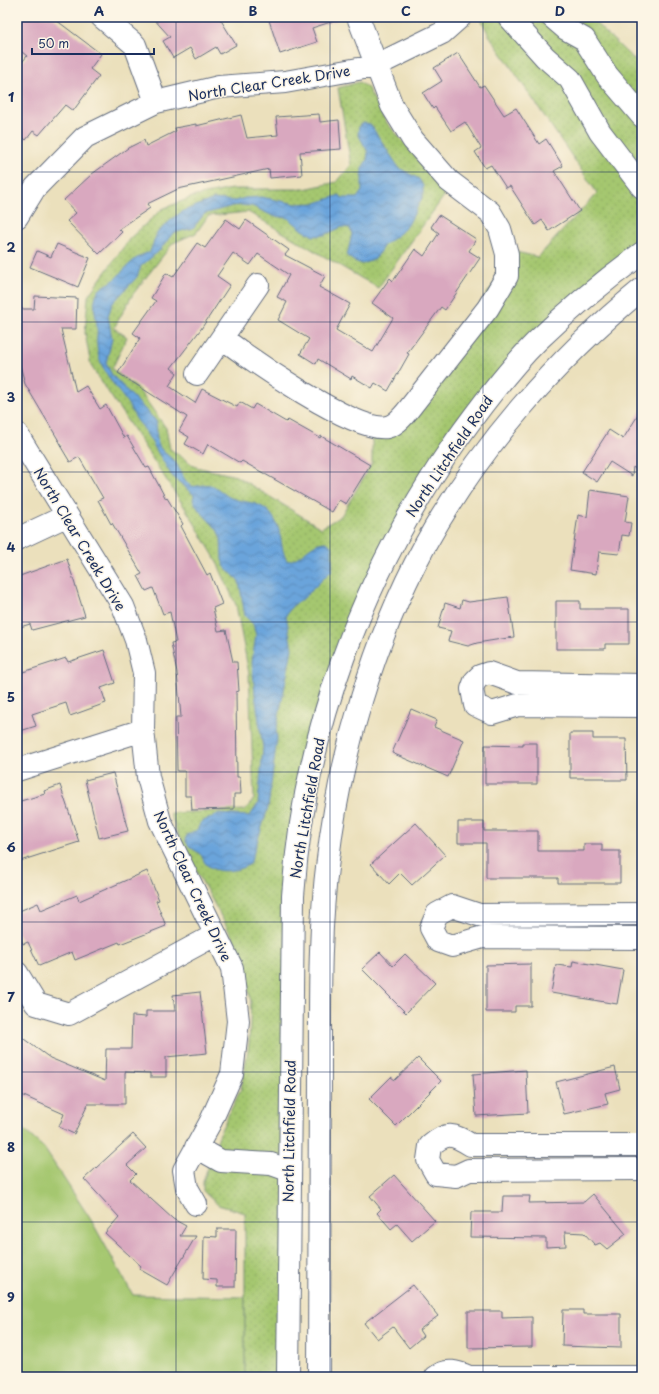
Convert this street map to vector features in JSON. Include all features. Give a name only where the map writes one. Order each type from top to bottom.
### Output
[{"type":"street","points":[[102,17],[135,45],[156,102]]},
{"type":"street","points":[[222,338],[247,356],[326,406],[362,424],[387,427],[402,418],[488,308],[506,276],[507,254],[500,229],[490,212],[449,181],[413,140],[392,106],[375,66],[358,17]]},
{"type":"street","name":"North Clear Creek Drive","points":[[17,217],[35,188],[85,137],[156,102],[219,87],[285,82],[375,66],[442,33],[460,17]]},
{"type":"street","points":[[509,17],[540,52],[570,79],[600,132],[642,187]]},
{"type":"street","points":[[540,52],[559,23],[584,39],[607,75],[642,116]]},
{"type":"street","points":[[570,79],[596,58]]},
{"type":"street","name":"North Litchfield Road","points":[[288,1377],[288,1170],[291,936],[295,864],[309,777],[319,734],[335,680],[372,584],[402,527],[437,469],[473,418],[515,364],[538,340],[605,280],[642,253]]},
{"type":"street","points":[[197,374],[258,285]]},
{"type":"street","name":"North Litchfield Road","points":[[319,1377],[320,1027],[323,910],[335,807],[359,709],[383,642],[415,566],[426,545],[479,463],[532,395],[565,359],[604,320],[642,289]]},
{"type":"street","name":"North Clear Creek Drive","points":[[17,434],[66,516],[97,562],[123,606],[136,640],[144,673],[143,730],[148,777],[160,821],[232,968],[238,1021],[232,1074],[211,1121],[184,1170],[187,1188],[196,1204]]},
{"type":"street","points":[[17,539],[66,516]]},
{"type":"street","points":[[642,685],[517,682],[489,673],[480,676],[475,681],[472,689],[475,705],[492,713],[518,705],[642,706]]},
{"type":"street","points":[[553,683],[554,705]]},
{"type":"street","points":[[17,770],[143,730]]},
{"type":"street","points":[[642,914],[479,915],[452,906],[437,914],[431,928],[438,941],[452,946],[483,937],[642,938]]},
{"type":"street","points":[[548,914],[548,937]]},
{"type":"street","points":[[17,973],[36,1004],[69,1014],[215,935]]},
{"type":"street","points":[[642,1145],[472,1145],[457,1136],[440,1137],[430,1146],[428,1160],[436,1174],[456,1176],[469,1170],[642,1169]]},
{"type":"street","points":[[544,1145],[544,1170]]},
{"type":"street","points":[[196,1147],[221,1161],[271,1164],[288,1170]]},
{"type":"street","points":[[436,1377],[446,1372],[454,1371],[469,1377],[642,1377]]},
{"type":"green space","points":[[480,17],[589,17],[642,67],[642,239],[619,257],[426,467],[300,775],[281,1377],[245,1377],[245,1213],[218,1205],[203,1191],[203,1181],[221,1130],[241,1089],[249,1044],[251,1002],[245,970],[233,938],[182,845],[170,813],[245,810],[254,799],[249,674],[236,605],[215,558],[189,514],[91,366],[85,333],[88,296],[130,238],[162,209],[195,196],[232,189],[304,189],[337,182],[351,165],[338,88],[359,82],[367,87],[387,123],[447,192],[378,288],[248,212],[208,216],[196,233],[173,243],[133,294],[114,328],[127,337],[112,369],[138,389],[166,428],[170,449],[196,467],[236,476],[321,528],[341,516],[372,463],[372,436],[392,430],[516,252],[538,257],[597,193],[489,35]]},
{"type":"green space","points":[[17,1124],[44,1148],[91,1220],[133,1295],[245,1297],[245,1377],[17,1377]]},
{"type":"water","points":[[364,123],[370,124],[399,168],[419,179],[423,186],[423,196],[408,225],[384,245],[375,259],[362,264],[347,256],[352,234],[350,228],[342,227],[324,235],[313,236],[288,218],[273,216],[252,206],[232,206],[204,214],[193,228],[173,233],[159,251],[141,266],[137,277],[112,304],[108,316],[112,339],[106,363],[112,375],[156,421],[159,447],[175,462],[188,483],[192,486],[213,486],[231,498],[259,505],[268,511],[279,529],[282,548],[287,561],[292,560],[321,542],[327,542],[332,547],[332,570],[305,597],[292,606],[286,615],[292,649],[276,731],[277,738],[268,808],[250,864],[234,870],[216,870],[206,864],[201,855],[189,846],[185,839],[188,834],[197,830],[201,822],[219,814],[250,816],[258,804],[263,748],[252,662],[256,635],[253,624],[245,616],[239,581],[225,567],[222,560],[221,539],[217,529],[199,510],[193,500],[194,495],[172,476],[100,361],[97,345],[95,314],[96,297],[99,290],[114,280],[132,262],[140,256],[150,252],[157,233],[172,219],[183,211],[214,199],[235,201],[245,198],[261,197],[296,204],[316,203],[340,195],[342,198],[357,198],[362,191],[362,168],[367,160],[368,152],[358,134],[359,126]]},
{"type":"building","points":[[17,17],[52,17],[101,54],[90,69],[99,76],[73,111],[65,105],[39,135],[33,131],[26,140],[17,132],[17,69],[27,56],[17,48]]},
{"type":"building","points":[[152,17],[219,17],[236,45],[220,54],[216,47],[196,59],[190,48],[173,58],[163,41],[170,37]]},
{"type":"building","points":[[268,17],[336,17],[337,20],[312,28],[317,42],[280,54]]},
{"type":"building","points":[[458,53],[480,87],[484,85],[504,115],[516,108],[539,144],[546,139],[563,166],[554,171],[580,211],[549,231],[542,220],[535,225],[510,186],[506,188],[491,165],[485,168],[475,152],[481,148],[465,122],[451,131],[435,107],[433,109],[423,93],[442,81],[434,68]]},
{"type":"building","points":[[319,114],[320,122],[339,120],[341,149],[300,152],[302,175],[270,178],[269,169],[178,189],[147,204],[150,208],[119,229],[122,232],[99,254],[67,221],[76,213],[64,200],[92,174],[128,148],[144,140],[146,146],[176,131],[175,128],[196,124],[196,126],[241,115],[247,138],[278,135],[276,117]]},
{"type":"building","points":[[439,215],[476,239],[469,251],[480,258],[445,310],[441,307],[407,353],[409,354],[388,391],[375,383],[372,388],[352,376],[351,379],[318,359],[316,364],[300,354],[309,339],[278,320],[287,302],[277,297],[289,275],[258,254],[250,265],[233,253],[217,276],[230,285],[201,329],[171,368],[177,373],[169,386],[195,403],[202,389],[237,407],[240,402],[252,409],[255,404],[286,422],[288,420],[320,438],[321,436],[370,465],[346,504],[339,500],[332,512],[242,461],[240,463],[208,444],[203,454],[185,444],[189,437],[179,431],[187,417],[118,373],[140,338],[133,333],[156,301],[151,298],[166,273],[173,277],[197,243],[205,248],[226,219],[240,229],[246,220],[289,250],[285,255],[325,276],[319,287],[350,304],[336,330],[373,352],[393,318],[372,303],[390,278],[393,281],[415,249],[424,256],[439,233],[431,227]]},
{"type":"building","points":[[57,244],[90,258],[78,287],[30,267],[37,251],[51,257]]},
{"type":"building","points":[[35,296],[77,298],[76,329],[61,329],[76,392],[86,386],[100,409],[106,405],[124,438],[127,436],[146,468],[149,467],[166,499],[167,498],[183,524],[181,526],[207,575],[210,573],[222,604],[213,608],[218,631],[226,630],[233,662],[237,662],[239,691],[236,692],[237,777],[240,777],[241,794],[234,794],[234,809],[192,810],[191,796],[185,796],[185,771],[177,771],[176,717],[181,717],[177,672],[171,643],[176,642],[170,612],[163,614],[153,588],[146,591],[138,576],[142,574],[98,500],[103,498],[79,457],[70,462],[25,384],[17,353],[17,309],[34,309]]},
{"type":"building","points":[[642,409],[642,473],[633,467],[632,476],[610,462],[597,482],[582,472],[609,430],[623,439]]},
{"type":"building","points":[[590,490],[629,496],[625,522],[631,523],[629,536],[622,535],[619,554],[599,552],[596,574],[570,570],[578,515],[587,517]]},
{"type":"building","points":[[67,559],[85,616],[32,630],[30,624],[17,628],[17,577]]},
{"type":"building","points":[[508,597],[514,637],[477,643],[468,646],[448,641],[451,631],[438,628],[445,603],[460,608],[462,600],[469,602]]},
{"type":"building","points":[[556,601],[580,601],[580,609],[629,609],[629,644],[605,644],[605,649],[556,649]]},
{"type":"building","points":[[104,650],[115,683],[101,688],[106,703],[70,716],[66,703],[32,714],[36,726],[17,732],[17,674],[66,658],[68,662]]},
{"type":"building","points":[[411,709],[437,720],[434,727],[464,740],[448,777],[392,753]]},
{"type":"building","points":[[570,733],[593,733],[593,739],[626,739],[627,780],[605,780],[605,778],[570,778]]},
{"type":"building","points":[[523,743],[537,743],[537,784],[485,784],[485,745],[523,746]]},
{"type":"building","points":[[113,773],[128,831],[99,838],[85,780]]},
{"type":"building","points":[[60,785],[79,842],[17,862],[17,802],[45,794],[44,791]]},
{"type":"building","points":[[458,822],[484,822],[484,831],[538,831],[538,851],[584,851],[584,844],[602,844],[602,851],[620,851],[620,883],[558,883],[558,878],[486,878],[486,843],[458,843]]},
{"type":"building","points":[[416,823],[445,855],[412,885],[400,873],[389,884],[371,864]]},
{"type":"building","points":[[147,871],[159,900],[156,901],[166,926],[120,944],[119,942],[75,960],[72,952],[39,966],[28,942],[23,944],[17,931],[17,912],[38,903],[41,910],[77,895],[79,901]]},
{"type":"building","points":[[380,952],[393,966],[405,954],[435,983],[406,1013],[362,969]]},
{"type":"building","points":[[573,961],[623,970],[617,1004],[551,993],[556,965],[572,967]]},
{"type":"building","points":[[531,964],[531,1006],[515,1006],[515,1012],[486,1012],[486,965]]},
{"type":"building","points":[[200,992],[207,1053],[166,1057],[166,1077],[150,1077],[150,1073],[125,1072],[125,1104],[88,1104],[74,1134],[59,1127],[64,1114],[17,1093],[17,1034],[50,1058],[105,1081],[106,1049],[131,1049],[132,1016],[146,1017],[146,1011],[175,1011],[173,995]]},
{"type":"building","points":[[418,1058],[441,1081],[396,1126],[369,1099],[391,1077],[395,1080]]},
{"type":"building","points":[[615,1067],[620,1089],[605,1093],[608,1104],[564,1114],[556,1082]]},
{"type":"building","points":[[526,1070],[528,1113],[476,1116],[473,1074]]},
{"type":"building","points":[[133,1134],[146,1148],[127,1165],[136,1174],[130,1180],[173,1219],[186,1226],[180,1236],[196,1236],[167,1285],[139,1269],[141,1266],[105,1233],[119,1217],[84,1179]]},
{"type":"building","points":[[394,1175],[435,1221],[412,1241],[397,1224],[391,1229],[377,1213],[381,1209],[370,1196]]},
{"type":"building","points":[[593,1194],[626,1234],[607,1249],[600,1243],[595,1245],[584,1233],[565,1232],[566,1246],[546,1247],[546,1238],[470,1237],[471,1212],[502,1212],[503,1196],[530,1196],[529,1203],[584,1202]]},
{"type":"building","points":[[217,1229],[236,1229],[235,1287],[217,1287],[217,1280],[203,1279],[204,1236],[217,1237]]},
{"type":"building","points":[[413,1285],[438,1316],[419,1330],[423,1336],[409,1348],[393,1327],[377,1339],[364,1323]]},
{"type":"building","points":[[563,1310],[583,1310],[583,1314],[621,1314],[621,1348],[562,1346]]},
{"type":"building","points":[[468,1311],[502,1311],[502,1318],[532,1317],[532,1347],[468,1348]]}]
